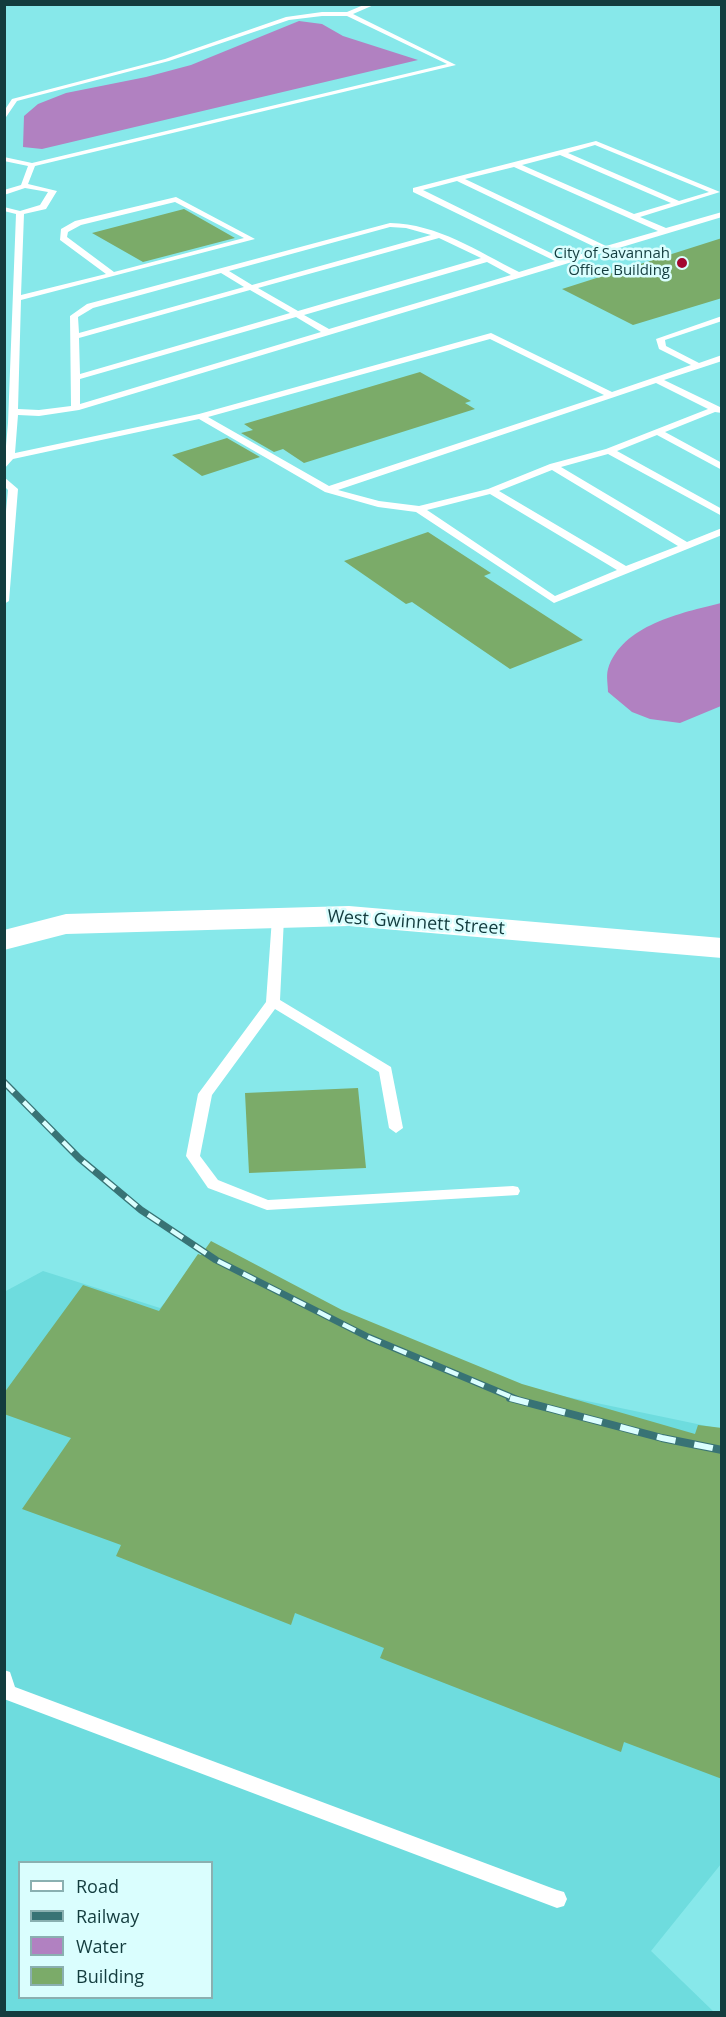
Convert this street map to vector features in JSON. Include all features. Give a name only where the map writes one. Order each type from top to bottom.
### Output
[{"type":"main road","name":"West Gwinnett Street","points":[[4,940],[66,924],[349,916],[722,948]]},
{"type":"lane","points":[[4,118],[14,100],[167,60],[288,18],[348,14],[373,4]]},
{"type":"lane","points":[[4,159],[32,165],[453,65],[348,14]]},
{"type":"lane","points":[[563,262],[416,190],[597,142],[716,192],[633,217]]},
{"type":"lane","points":[[560,152],[678,203]]},
{"type":"lane","points":[[514,164],[665,231]]},
{"type":"lane","points":[[24,186],[32,165]]},
{"type":"lane","points":[[458,179],[606,249]]},
{"type":"lane","points":[[4,193],[24,186],[53,191],[43,207],[20,213],[4,209]]},
{"type":"lane","points":[[4,308],[16,302],[111,274],[144,269],[251,239],[176,199],[78,223],[64,231],[63,238],[111,274]]},
{"type":"lane","points":[[4,466],[10,457],[20,213]]},
{"type":"lane","points":[[10,418],[76,408],[722,214]]},
{"type":"lane","points":[[76,408],[74,316],[90,306],[390,225],[401,224],[427,229],[518,275]]},
{"type":"lane","points":[[74,337],[439,235]]},
{"type":"lane","points":[[75,378],[487,259]]},
{"type":"lane","points":[[221,270],[328,332]]},
{"type":"lane","points":[[699,366],[662,347],[660,339],[722,318]]},
{"type":"lane","points":[[10,457],[200,416],[491,336],[612,395]]},
{"type":"lane","points":[[328,490],[722,358]]},
{"type":"lane","points":[[656,380],[718,410]]},
{"type":"lane","points":[[200,416],[328,490],[378,504],[419,510],[491,491],[553,466],[609,451],[718,410]]},
{"type":"lane","points":[[658,432],[722,467]]},
{"type":"lane","points":[[609,451],[722,513]]},
{"type":"lane","points":[[553,466],[686,546]]},
{"type":"lane","points":[[4,480],[13,489],[7,533],[4,601]]},
{"type":"lane","points":[[491,491],[625,570]]},
{"type":"lane","points":[[419,510],[554,600],[722,531]]},
{"type":"lane","points":[[278,918],[273,1002],[205,1094],[194,1156],[213,1184],[267,1205],[513,1191]]},
{"type":"lane","points":[[273,1002],[386,1070],[396,1128]]},
{"type":"lane","points":[[4,1678],[7,1692],[557,1899]]},
{"type":"shaded area","points":[[213,1250],[491,1381],[721,1429],[721,1864],[651,1951],[714,2012],[5,2012],[4,1292],[43,1271],[160,1308]]},
{"type":"water","points":[[299,21],[322,24],[343,36],[418,60],[42,149],[23,147],[24,116],[38,104],[66,93],[146,77],[191,65]]},
{"type":"water","points":[[721,603],[721,706],[680,723],[650,719],[632,712],[608,692],[608,669],[615,654],[639,631],[688,611]]},
{"type":"building","points":[[184,209],[235,238],[143,262],[92,233]]},
{"type":"building","name":"City of Savannah Office Building","points":[[722,238],[722,298],[633,325],[562,289]]},
{"type":"building","points":[[420,372],[471,401],[465,403],[475,409],[304,463],[283,449],[274,452],[241,433],[253,430],[244,424]]},
{"type":"building","points":[[227,438],[260,457],[202,476],[172,455]]},
{"type":"building","points":[[428,532],[491,573],[484,576],[583,640],[510,669],[412,602],[406,604],[344,561]]},
{"type":"building","points":[[358,1088],[366,1168],[249,1173],[245,1093]]},
{"type":"building","points":[[211,1241],[342,1310],[522,1384],[695,1434],[698,1425],[722,1428],[722,1779],[624,1742],[621,1752],[380,1658],[384,1648],[295,1613],[291,1625],[116,1556],[121,1545],[22,1509],[71,1438],[4,1414],[4,1393],[83,1285],[159,1311],[198,1254],[201,1255]]},
{"type":"railway","points":[[4,1082],[79,1158],[141,1210],[216,1260],[368,1337],[516,1399]]},
{"type":"railway","points":[[510,1398],[662,1438],[722,1450]]},
{"type":"place","name":"City of Savannah Office Building","points":[[682,263]]}]
